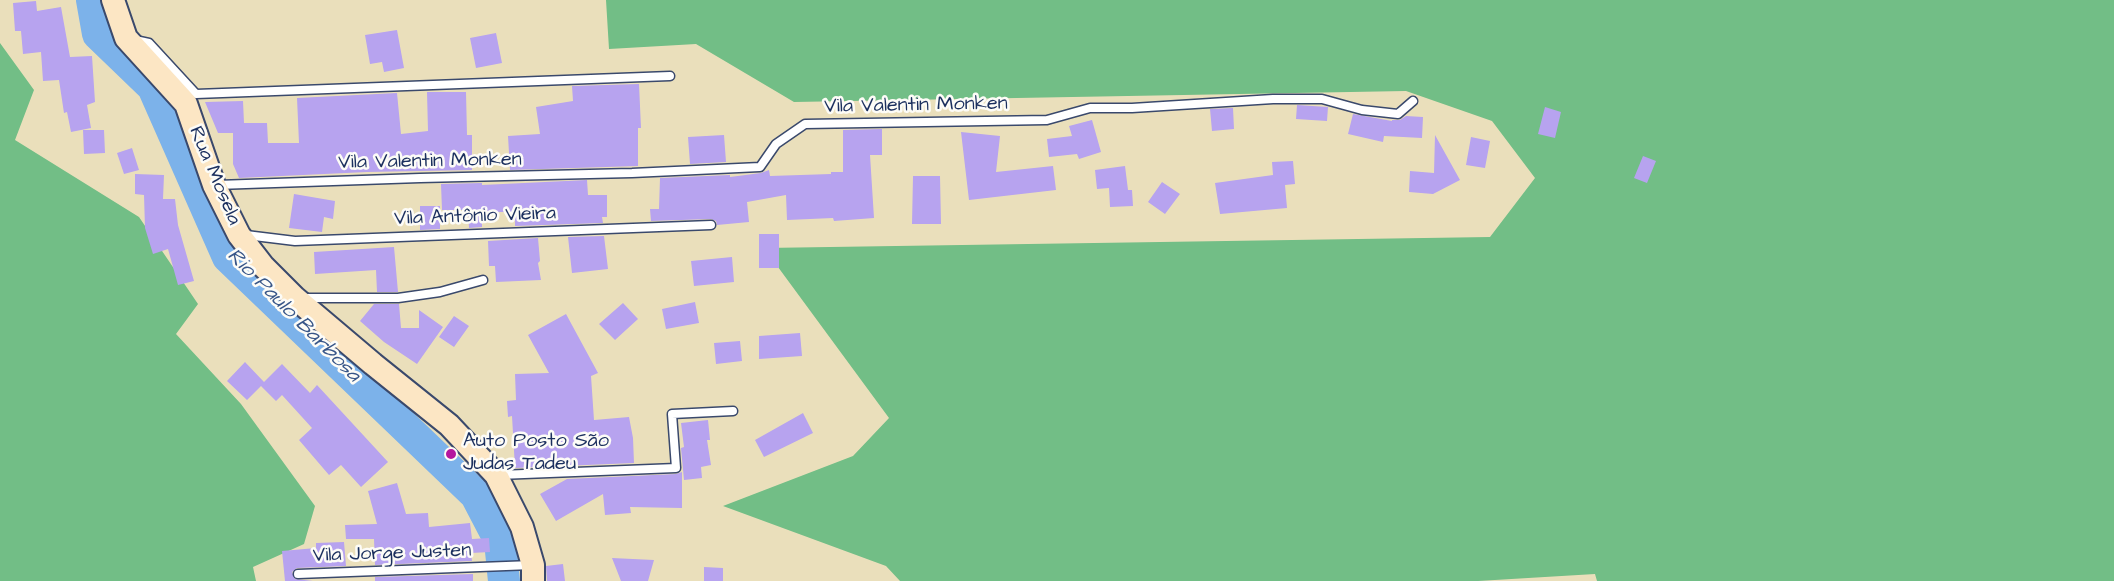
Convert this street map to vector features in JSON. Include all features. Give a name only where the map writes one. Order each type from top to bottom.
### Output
[{"type":"street","name":"Rua Mosela","points":[[113,0],[126,38],[186,104],[214,185],[239,235],[263,266],[295,298],[449,425],[496,475],[522,527],[533,573]]},
{"type":"lane","points":[[126,38],[149,43],[196,94],[670,76]]},
{"type":"lane","name":"Vila Valentin Monken","points":[[214,185],[760,167],[776,144],[805,124],[1047,120],[1090,108],[1132,108],[1273,99],[1322,99],[1362,110],[1398,114],[1413,101]]},
{"type":"lane","name":"Vila Antônio Vieira","points":[[239,235],[295,241],[711,225]]},
{"type":"lane","points":[[295,298],[398,298],[440,292],[483,280]]},
{"type":"lane","points":[[496,475],[676,468],[672,414],[733,411]]},
{"type":"lane","name":"Vila Jorge Justen","points":[[298,574],[487,567],[533,573]]},
{"type":"green space","points":[[606,0],[2114,0],[2114,581],[1597,581],[1595,574],[1478,581],[900,581],[886,566],[723,506],[853,456],[889,418],[764,248],[1490,237],[1535,178],[1492,121],[1406,91],[794,102],[696,44],[609,49]]},
{"type":"green space","points":[[0,43],[34,90],[15,140],[139,217],[198,304],[176,334],[241,404],[315,506],[304,544],[253,567],[256,581],[0,581]]},
{"type":"building","points":[[36,1],[37,11],[61,7],[70,57],[92,56],[95,102],[87,105],[91,128],[71,132],[67,112],[64,113],[59,80],[43,81],[41,52],[23,54],[21,31],[15,31],[13,3]]},
{"type":"building","points":[[397,30],[404,68],[384,72],[382,62],[370,64],[365,35]]},
{"type":"building","points":[[496,33],[502,63],[476,68],[470,38]]},
{"type":"building","points":[[639,84],[641,128],[638,128],[638,166],[510,170],[508,136],[540,134],[536,107],[573,101],[572,86]]},
{"type":"building","points":[[427,92],[466,92],[467,135],[472,135],[472,170],[239,178],[233,164],[233,133],[218,133],[205,102],[243,101],[244,123],[267,123],[268,143],[299,143],[297,98],[397,93],[401,134],[428,131]]},
{"type":"building","points":[[1297,105],[1328,107],[1327,121],[1296,119]]},
{"type":"building","points":[[1545,107],[1561,112],[1555,138],[1538,134]]},
{"type":"building","points":[[1233,108],[1234,129],[1212,131],[1210,109]]},
{"type":"building","points":[[1353,114],[1392,121],[1406,116],[1423,117],[1422,138],[1384,136],[1383,142],[1348,134]]},
{"type":"building","points":[[1092,120],[1101,152],[1079,159],[1077,154],[1049,157],[1047,139],[1072,136],[1069,126]]},
{"type":"building","points":[[882,129],[882,155],[870,155],[874,218],[834,221],[833,218],[787,220],[786,195],[747,202],[749,222],[717,225],[716,221],[711,219],[651,221],[650,209],[659,209],[660,178],[730,175],[730,177],[769,170],[770,176],[843,172],[843,130]]},
{"type":"building","points":[[83,130],[104,130],[105,153],[84,154]]},
{"type":"building","points":[[961,132],[1000,136],[996,172],[1053,166],[1056,190],[969,200]]},
{"type":"building","points":[[724,135],[726,162],[690,164],[688,137]]},
{"type":"building","points":[[1435,135],[1460,180],[1433,194],[1409,192],[1410,171],[1434,173]]},
{"type":"building","points":[[1471,137],[1490,141],[1485,168],[1466,165]]},
{"type":"building","points":[[132,148],[139,170],[124,174],[117,153]]},
{"type":"building","points":[[1643,156],[1656,161],[1647,183],[1634,178]]},
{"type":"building","points":[[1293,161],[1295,184],[1285,185],[1287,208],[1220,214],[1215,183],[1273,175],[1272,162]]},
{"type":"building","points":[[1125,166],[1128,190],[1132,190],[1133,206],[1110,207],[1109,188],[1097,189],[1095,170]]},
{"type":"building","points":[[135,174],[164,175],[163,199],[175,199],[178,225],[194,281],[178,285],[168,249],[153,254],[145,228],[144,195],[135,194]]},
{"type":"building","points":[[913,176],[940,176],[941,224],[912,224]]},
{"type":"building","points":[[587,180],[588,195],[607,195],[607,217],[602,217],[603,223],[515,226],[515,212],[482,212],[482,227],[469,228],[468,210],[442,210],[441,184],[482,183],[482,185]]},
{"type":"building","points":[[1162,182],[1180,194],[1165,214],[1148,202]]},
{"type":"building","points":[[294,194],[335,201],[333,219],[324,217],[322,232],[289,228]]},
{"type":"building","points":[[420,206],[440,206],[440,229],[420,230]]},
{"type":"building","points":[[759,234],[779,234],[779,268],[759,268]]},
{"type":"building","points":[[604,236],[608,269],[572,273],[568,237]]},
{"type":"building","points":[[538,238],[541,280],[496,282],[495,266],[489,266],[488,241]]},
{"type":"building","points":[[394,247],[398,292],[377,292],[376,270],[315,274],[314,252]]},
{"type":"building","points":[[732,257],[734,282],[694,286],[691,261]]},
{"type":"building","points":[[695,302],[699,323],[666,329],[662,309]]},
{"type":"building","points":[[623,303],[638,319],[615,340],[599,324]]},
{"type":"building","points":[[374,304],[399,304],[401,328],[419,328],[419,310],[443,327],[417,364],[384,342],[360,321]]},
{"type":"building","points":[[566,314],[598,373],[591,376],[594,420],[629,417],[634,463],[515,468],[512,416],[508,417],[507,401],[516,400],[515,374],[549,373],[528,335]]},
{"type":"building","points":[[454,316],[469,326],[454,347],[439,337]]},
{"type":"building","points":[[800,333],[802,356],[759,359],[759,336]]},
{"type":"building","points":[[740,341],[742,361],[716,364],[714,343]]},
{"type":"building","points":[[245,362],[264,382],[282,364],[310,393],[317,385],[388,462],[361,487],[341,465],[329,475],[299,440],[312,428],[282,395],[276,401],[261,386],[247,400],[227,381]]},
{"type":"building","points":[[803,413],[813,433],[764,457],[755,440]]},
{"type":"building","points":[[708,420],[710,440],[707,440],[711,465],[701,467],[702,478],[684,480],[681,423]]},
{"type":"building","points":[[682,472],[682,508],[630,507],[631,513],[605,515],[603,494],[556,521],[540,494],[567,479]]},
{"type":"building","points":[[397,483],[406,514],[428,513],[429,527],[470,523],[472,539],[489,538],[490,552],[471,553],[472,561],[375,565],[374,539],[346,539],[345,525],[377,524],[368,491]]},
{"type":"building","points":[[344,542],[346,566],[297,568],[292,572],[295,579],[313,581],[285,581],[282,551],[316,548],[316,543]]},
{"type":"building","points":[[612,558],[654,560],[648,581],[621,581]]},
{"type":"building","points":[[563,564],[565,581],[547,581],[546,566]]},
{"type":"building","points":[[704,567],[723,568],[723,581],[704,581]]},
{"type":"building","points":[[473,574],[473,581],[375,581],[375,577]]},
{"type":"waterway","name":"Rio Paulo Barbosa","points":[[92,0],[98,34],[153,87],[228,257],[476,495],[500,541],[504,581]]},
{"type":"place","name":"Auto Posto São Judas Tadeu","points":[[451,454]]}]
